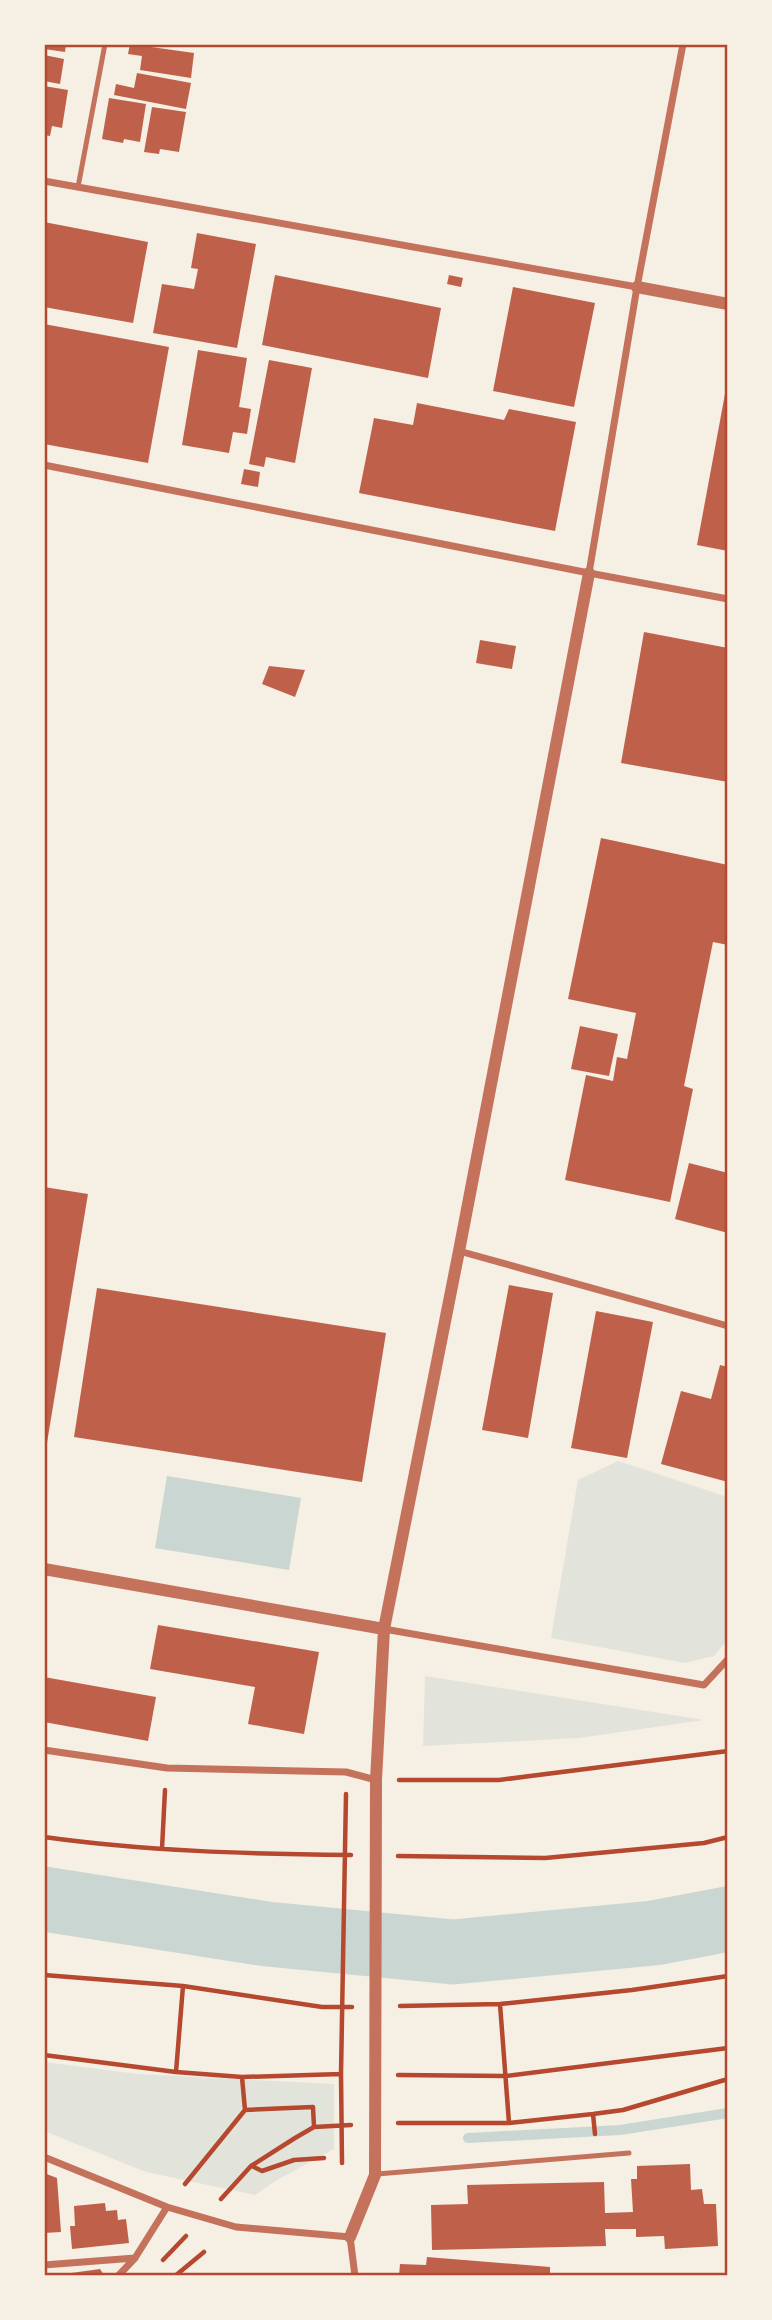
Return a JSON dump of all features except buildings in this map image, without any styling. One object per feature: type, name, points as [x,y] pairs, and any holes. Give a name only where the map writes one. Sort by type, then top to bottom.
[{"type":"street","points":[[355,2276],[350,2237],[375,2175],[376,2156],[376,1780],[384,1629],[589,573],[637,287],[683,44]]},
{"type":"street","points":[[44,181],[728,304]]},
{"type":"street","points":[[44,465],[728,598]]},
{"type":"street","points":[[459,1251],[728,1326]]},
{"type":"street","points":[[44,1569],[705,1685],[728,1659]]},
{"type":"street","points":[[44,1750],[167,1768],[346,1772],[376,1780]]},
{"type":"street","points":[[44,2157],[167,2207],[236,2227],[350,2237]]},
{"type":"street","points":[[118,2276],[135,2258],[167,2207]]},
{"type":"street","points":[[44,2265],[135,2258]]},
{"type":"lane","points":[[78,187],[105,44]]},
{"type":"lane","points":[[375,2175],[629,2153]]},
{"type":"path","points":[[376,1780],[499,1780],[728,1751]]},
{"type":"path","points":[[162,1849],[167,1768]]},
{"type":"path","points":[[342,2163],[346,1772]]},
{"type":"path","points":[[176,2072],[183,1986]]},
{"type":"path","points":[[500,2004],[509,2123]]},
{"type":"path","points":[[376,2075],[506,2076],[728,2048]]},
{"type":"path","points":[[44,2055],[176,2072],[242,2077],[341,2074]]},
{"type":"path","points":[[186,2184],[245,2110],[242,2077]]},
{"type":"path","points":[[397,2123],[509,2123],[624,2110],[728,2079]]},
{"type":"path","points":[[245,2110],[313,2107],[314,2127]]},
{"type":"path","points":[[215,2206],[251,2166],[314,2127],[356,2125]]},
{"type":"path","points":[[251,2166],[262,2171],[294,2160],[324,2158]]},
{"type":"path","points":[[155,2268],[189,2233]]},
{"type":"path","points":[[175,2276],[204,2252]]},
{"type":"shaded area","points":[[618,1461],[728,1497],[728,1639],[714,1656],[685,1663],[551,1638],[578,1480]]},
{"type":"shaded area","points":[[167,1476],[301,1498],[289,1570],[155,1548]]},
{"type":"shaded area","points":[[425,1676],[704,1720],[579,1738],[423,1746]]},
{"type":"shaded area","points":[[44,2062],[138,2074],[334,2084],[334,2149],[255,2195],[146,2172],[44,2131]]},
{"type":"waterway","points":[[44,1899],[267,1934],[453,1952],[654,1933],[728,1919]]},
{"type":"waterway","points":[[468,2138],[620,2130],[728,2113]]}]
